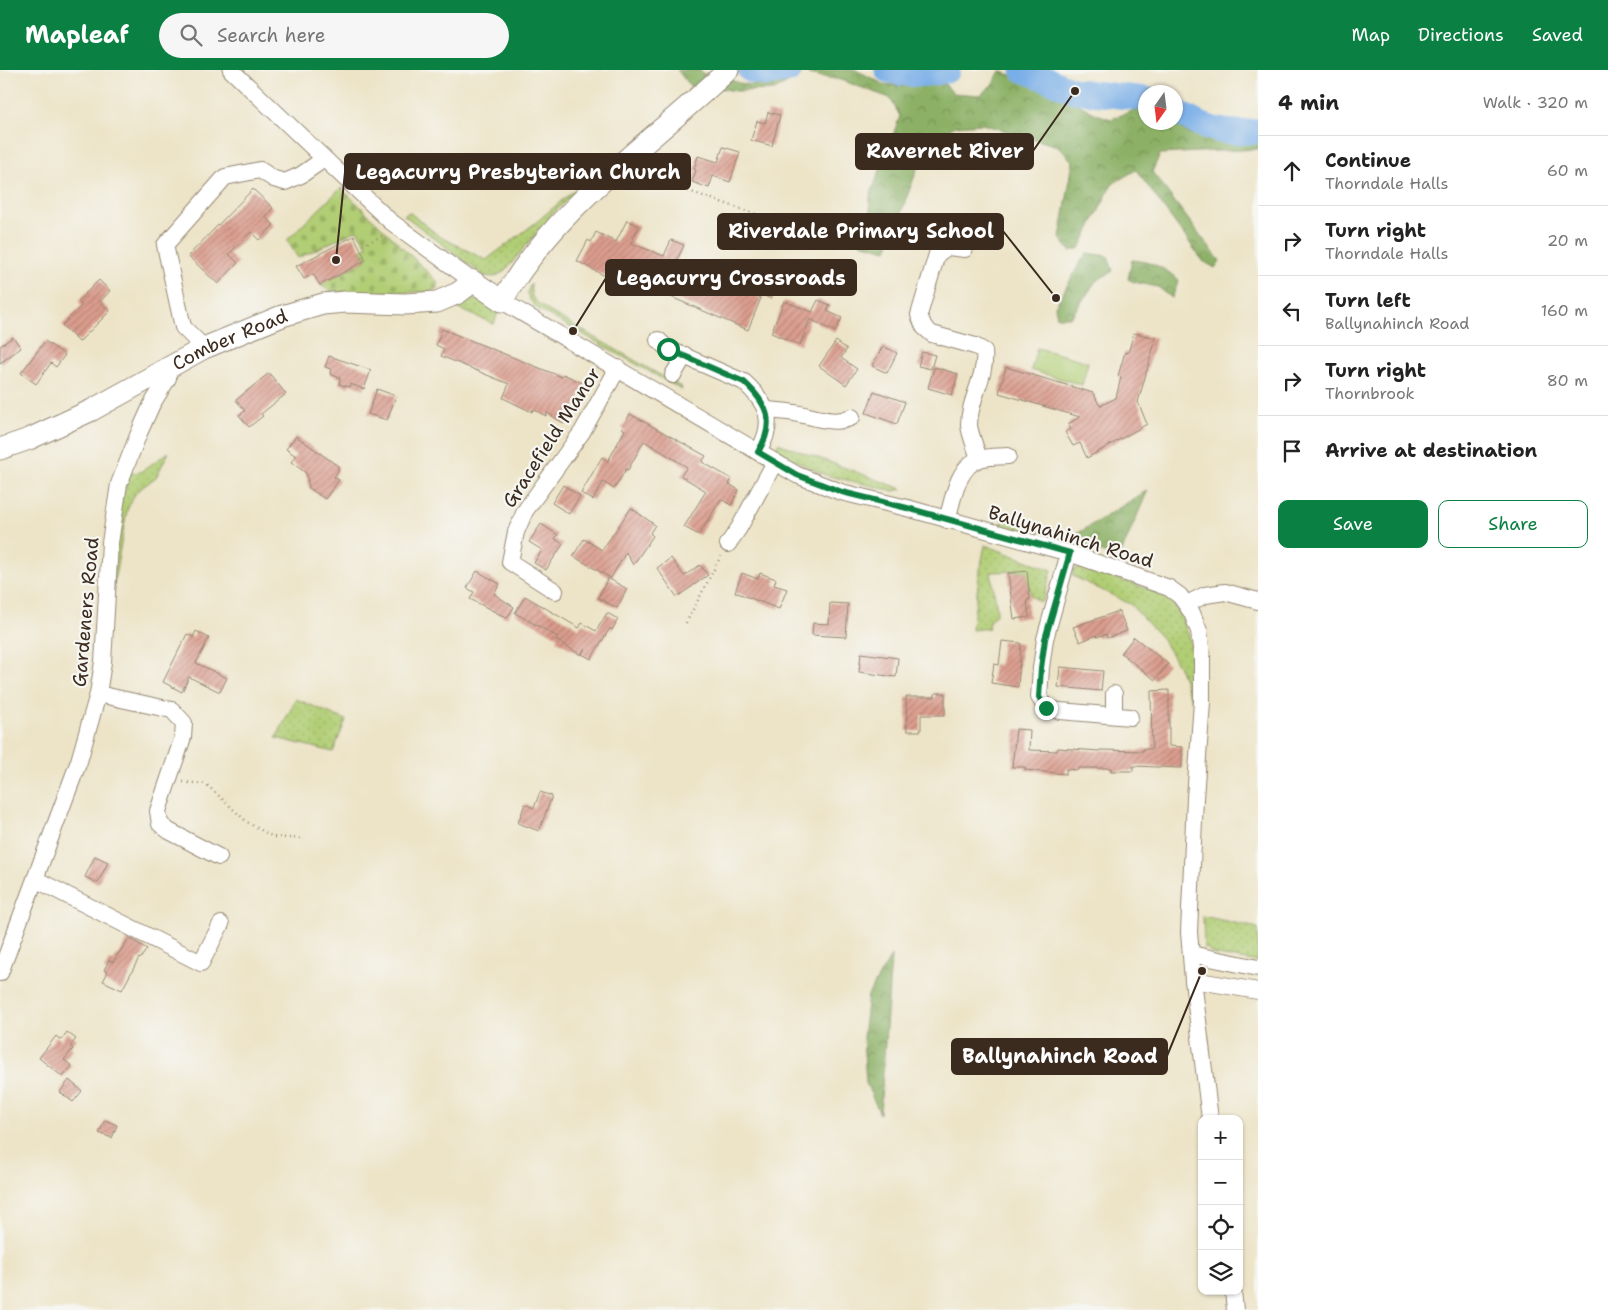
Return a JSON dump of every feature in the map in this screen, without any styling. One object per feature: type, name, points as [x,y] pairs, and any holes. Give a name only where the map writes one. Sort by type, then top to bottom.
[{"type":"main road","points":[[471,280],[502,301],[530,257],[568,214],[618,167],[723,75]]},
{"type":"main road","name":"Comber Road","points":[[0,449],[29,439],[92,410],[204,348],[282,316],[323,304],[345,302],[405,304],[437,302],[458,293],[471,280]]},
{"type":"street","points":[[230,70],[393,223],[471,280]]},
{"type":"street","points":[[204,348],[183,327],[165,246],[225,177],[260,170],[274,179],[285,182],[301,175],[324,159]]},
{"type":"street","points":[[965,249],[948,247],[937,254],[919,315],[924,327],[932,334],[976,346],[984,351],[985,360],[969,425],[979,459]]},
{"type":"street","name":"Ballynahinch Road","points":[[502,301],[797,475],[842,492],[1070,553],[1169,588],[1187,604],[1199,631],[1202,665],[1202,702],[1195,798],[1189,932],[1210,1115]]},
{"type":"street","points":[[658,340],[668,349],[744,382],[763,402],[768,414],[767,430],[764,443],[758,452]]},
{"type":"street","points":[[673,374],[685,355]]},
{"type":"street","name":"Gracefield Manor","points":[[556,591],[510,562],[516,532],[525,511],[582,432],[618,368]]},
{"type":"street","name":"Gardeners Road","points":[[0,973],[80,761],[98,694],[103,662],[110,543],[119,484],[152,404],[168,378],[165,370]]},
{"type":"street","points":[[766,410],[794,413],[827,421],[842,422],[852,417]]},
{"type":"street","points":[[947,520],[958,481],[967,468],[979,459],[1008,456]]},
{"type":"street","points":[[728,544],[739,528],[775,462]]},
{"type":"street","points":[[1070,553],[1045,639],[1039,697],[1046,708],[1060,711],[1122,716],[1114,694]]},
{"type":"street","points":[[1187,604],[1205,595],[1225,592],[1258,601]]},
{"type":"street","points":[[98,694],[172,710],[184,723],[183,737],[158,811],[160,824],[169,831],[218,857]]},
{"type":"street","points":[[35,879],[201,963],[222,924]]},
{"type":"street","points":[[1191,954],[1258,968]]},
{"type":"street","points":[[1193,980],[1258,991]]},
{"type":"street","points":[[1233,1295],[1235,1310]]},
{"type":"path","points":[[618,167],[852,247]]},
{"type":"path","points":[[363,245],[382,237],[393,223]]},
{"type":"path","points":[[686,623],[728,544]]},
{"type":"path","points":[[169,780],[206,784],[247,822],[272,837],[304,839]]},
{"type":"green space","points":[[677,70],[699,70],[708,77],[695,92]]},
{"type":"green space","points":[[820,70],[856,70],[883,84],[904,86],[942,81],[953,93],[980,95],[993,84],[1000,71],[1055,91],[1094,113],[1111,119],[1138,110],[1138,130],[1183,130],[1190,134],[1233,140],[1258,137],[1258,149],[1160,154],[1152,172],[1220,261],[1215,268],[1203,261],[1136,170],[1112,184],[1080,248],[1070,251],[1060,238],[1073,162],[1058,146],[982,124],[956,126],[928,140],[887,250],[860,243],[871,226],[870,197],[900,116],[890,98],[841,80],[808,74]]},
{"type":"green space","points":[[801,76],[774,90],[736,91],[718,88],[728,79],[742,84],[772,86]]},
{"type":"green space","points":[[611,159],[551,215],[505,271],[494,277],[484,276],[404,215],[409,212],[439,236],[486,260],[534,224]]},
{"type":"green space","points":[[341,188],[439,283],[437,288],[430,292],[342,292],[330,291],[320,285],[366,260],[361,250],[367,246],[357,230],[298,258],[287,240]]},
{"type":"green space","points":[[1087,253],[1108,256],[1113,271],[1096,281],[1071,317],[1057,317],[1055,306]]},
{"type":"green space","points":[[1132,260],[1157,266],[1179,280],[1172,298],[1158,287],[1128,279]]},
{"type":"green space","points":[[531,283],[532,296],[547,310],[681,387],[682,390],[538,309],[527,293]]},
{"type":"green space","points":[[475,299],[495,305],[498,312],[494,324],[457,308],[464,301]]},
{"type":"green space","points":[[1037,348],[1088,362],[1082,385],[1031,370]]},
{"type":"green space","points":[[778,443],[902,489],[894,491],[825,475],[782,454],[777,448]]},
{"type":"green space","points":[[169,452],[156,477],[136,492],[127,510],[112,593],[112,541],[127,474],[140,472]]},
{"type":"green space","points":[[1148,490],[1119,558],[1067,540]]},
{"type":"green space","points":[[1004,519],[1064,539],[1057,542],[1001,524]]},
{"type":"green space","points":[[985,545],[1052,570],[1043,600],[1040,602],[1031,596],[1026,571],[991,572],[997,610],[996,615],[990,619],[989,628],[972,630],[980,570]]},
{"type":"green space","points":[[1082,567],[1163,594],[1179,611],[1190,639],[1193,682],[1191,700],[1179,667],[1161,637],[1130,604],[1073,576],[1073,570]]},
{"type":"green space","points":[[296,699],[346,720],[333,752],[276,738]]},
{"type":"green space","points":[[1203,916],[1258,928],[1258,962],[1212,954],[1207,948],[1204,948]]},
{"type":"green space","points":[[891,956],[880,1114],[866,1083],[863,1037],[868,995]]},
{"type":"building","points":[[768,112],[780,115],[772,146],[751,140],[757,121],[765,123]]},
{"type":"building","points":[[723,147],[740,152],[730,182],[713,176],[709,188],[692,182],[698,156],[718,162]]},
{"type":"building","points":[[253,189],[273,208],[265,217],[274,225],[259,240],[251,232],[229,254],[238,263],[218,284],[188,256]]},
{"type":"building","points":[[627,220],[639,226],[631,243],[664,256],[671,240],[684,245],[676,262],[711,277],[719,260],[731,266],[724,282],[761,298],[748,330],[608,270],[605,276],[577,261],[588,240],[591,242],[596,232],[616,242]]},
{"type":"building","points":[[354,236],[366,260],[320,285],[313,274],[304,279],[296,266]]},
{"type":"building","points":[[765,278],[778,284],[771,299],[758,293]]},
{"type":"building","points":[[99,280],[110,291],[100,302],[110,311],[79,342],[62,325],[82,305],[78,301]]},
{"type":"building","points":[[818,300],[830,305],[827,311],[842,318],[835,332],[810,319],[800,345],[771,333],[784,301],[812,312]]},
{"type":"building","points":[[442,329],[562,377],[563,374],[585,384],[565,424],[547,413],[546,416],[533,409],[532,412],[503,398],[509,384],[441,356],[444,349],[436,345]]},
{"type":"building","points":[[1134,333],[1156,338],[1138,402],[1147,424],[1087,458],[1080,443],[1073,446],[1065,432],[1071,429],[1068,424],[1080,417],[999,393],[1006,367],[1093,393],[1100,406],[1116,398],[1121,377],[1118,376],[1125,352],[1128,353]]},
{"type":"building","points":[[13,337],[21,348],[0,363],[0,346]]},
{"type":"building","points":[[45,341],[65,355],[56,367],[51,363],[36,384],[21,373]]},
{"type":"building","points":[[836,341],[847,349],[841,358],[857,369],[846,385],[819,366]]},
{"type":"building","points":[[883,346],[897,353],[887,373],[872,366]]},
{"type":"building","points":[[922,352],[935,355],[931,369],[918,366]]},
{"type":"building","points":[[329,356],[371,370],[364,389],[350,384],[349,387],[339,384],[340,378],[330,374],[331,369],[325,367]]},
{"type":"building","points":[[934,367],[958,374],[952,395],[928,388]]},
{"type":"building","points":[[269,373],[286,394],[261,414],[263,416],[249,427],[239,415],[245,411],[236,400]]},
{"type":"building","points":[[377,389],[396,396],[387,420],[368,414]]},
{"type":"building","points":[[874,391],[905,402],[897,424],[866,413]]},
{"type":"building","points":[[630,414],[706,456],[702,462],[732,479],[729,484],[739,490],[731,505],[721,499],[699,535],[684,527],[706,491],[681,476],[687,467],[644,441],[628,470],[626,469],[614,489],[603,482],[593,500],[581,493],[602,457],[608,461],[625,430],[622,428]]},
{"type":"building","points":[[296,436],[338,466],[338,471],[334,477],[339,480],[325,499],[309,488],[306,473],[291,462],[296,456],[286,449]]},
{"type":"building","points":[[563,485],[580,496],[569,514],[552,503]]},
{"type":"building","points":[[631,508],[655,525],[650,533],[653,536],[633,565],[626,552],[611,578],[573,556],[584,539],[602,550]]},
{"type":"building","points":[[541,524],[558,535],[555,539],[563,544],[546,570],[534,563],[542,550],[529,542]]},
{"type":"building","points":[[671,558],[684,576],[700,565],[708,575],[677,597],[657,568]]},
{"type":"building","points":[[477,571],[500,584],[494,594],[514,607],[507,618],[470,599],[474,592],[467,588]]},
{"type":"building","points":[[1027,571],[1030,599],[1027,600],[1029,617],[1014,619],[1008,573]]},
{"type":"building","points":[[742,573],[758,579],[760,573],[776,579],[774,585],[787,589],[779,609],[735,592]]},
{"type":"building","points":[[608,578],[627,589],[617,608],[598,598]]},
{"type":"building","points":[[525,596],[579,628],[582,623],[596,631],[607,613],[618,619],[612,630],[610,628],[591,659],[582,654],[585,648],[581,655],[556,640],[558,637],[515,613]]},
{"type":"building","points":[[830,603],[848,604],[846,637],[812,635],[813,623],[829,624]]},
{"type":"building","points":[[1119,611],[1127,631],[1107,638],[1106,634],[1097,637],[1096,635],[1080,642],[1073,627]]},
{"type":"building","points":[[196,631],[209,638],[196,663],[227,678],[220,692],[189,677],[182,692],[163,682],[187,634],[193,637]]},
{"type":"building","points":[[1134,637],[1168,664],[1155,680],[1121,653]]},
{"type":"building","points":[[1002,641],[1021,643],[1018,687],[991,683],[994,664],[999,665]]},
{"type":"building","points":[[861,653],[898,658],[896,677],[859,672]]},
{"type":"building","points":[[1060,667],[1103,671],[1101,691],[1058,687]]},
{"type":"building","points":[[1169,690],[1169,746],[1182,747],[1182,768],[1133,766],[1133,771],[1111,771],[1111,768],[1078,768],[1078,770],[1066,769],[1066,774],[1025,770],[1025,767],[1012,767],[1016,729],[1030,730],[1029,750],[1057,751],[1058,748],[1099,751],[1143,751],[1143,749],[1152,749],[1151,691]]},
{"type":"building","points":[[935,693],[945,693],[945,715],[921,715],[921,731],[907,731],[906,697],[935,697]]},
{"type":"building","points":[[540,792],[552,796],[539,831],[518,823],[525,804],[534,808]]},
{"type":"building","points":[[95,856],[108,862],[98,883],[85,877]]},
{"type":"building","points":[[129,938],[147,949],[139,958],[122,990],[103,981],[108,972],[104,970],[109,960],[113,962]]},
{"type":"building","points":[[67,1032],[76,1039],[70,1046],[73,1049],[64,1060],[72,1066],[63,1077],[39,1058],[56,1036],[61,1040]]},
{"type":"building","points":[[69,1080],[82,1091],[73,1102],[60,1092]]},
{"type":"building","points":[[105,1120],[117,1125],[112,1138],[99,1133]]},
{"type":"waterway","points":[[750,70],[767,74],[790,70]]},
{"type":"waterway","points":[[887,70],[917,74],[948,70]]},
{"type":"waterway","points":[[1023,70],[1075,91],[1138,98]]},
{"type":"waterway","points":[[1183,115],[1215,129],[1235,132],[1258,131]]},
{"type":"place","name":"Ravernet River","points":[[1075,91]]},
{"type":"place","name":"Legacurry Presbyterian Church","points":[[336,260]]},
{"type":"place","name":"Riverdale Primary School","points":[[1056,298]]},
{"type":"place","name":"Legacurry Crossroads","points":[[573,331]]},
{"type":"place","name":"Ballynahinch Road","points":[[1202,971]]},
{"type":"route","points":[[668,349],[729,374],[744,382],[754,391],[763,402],[768,414],[764,443],[758,452],[797,475],[842,492],[1070,553],[1045,639],[1039,697],[1046,708]]}]
